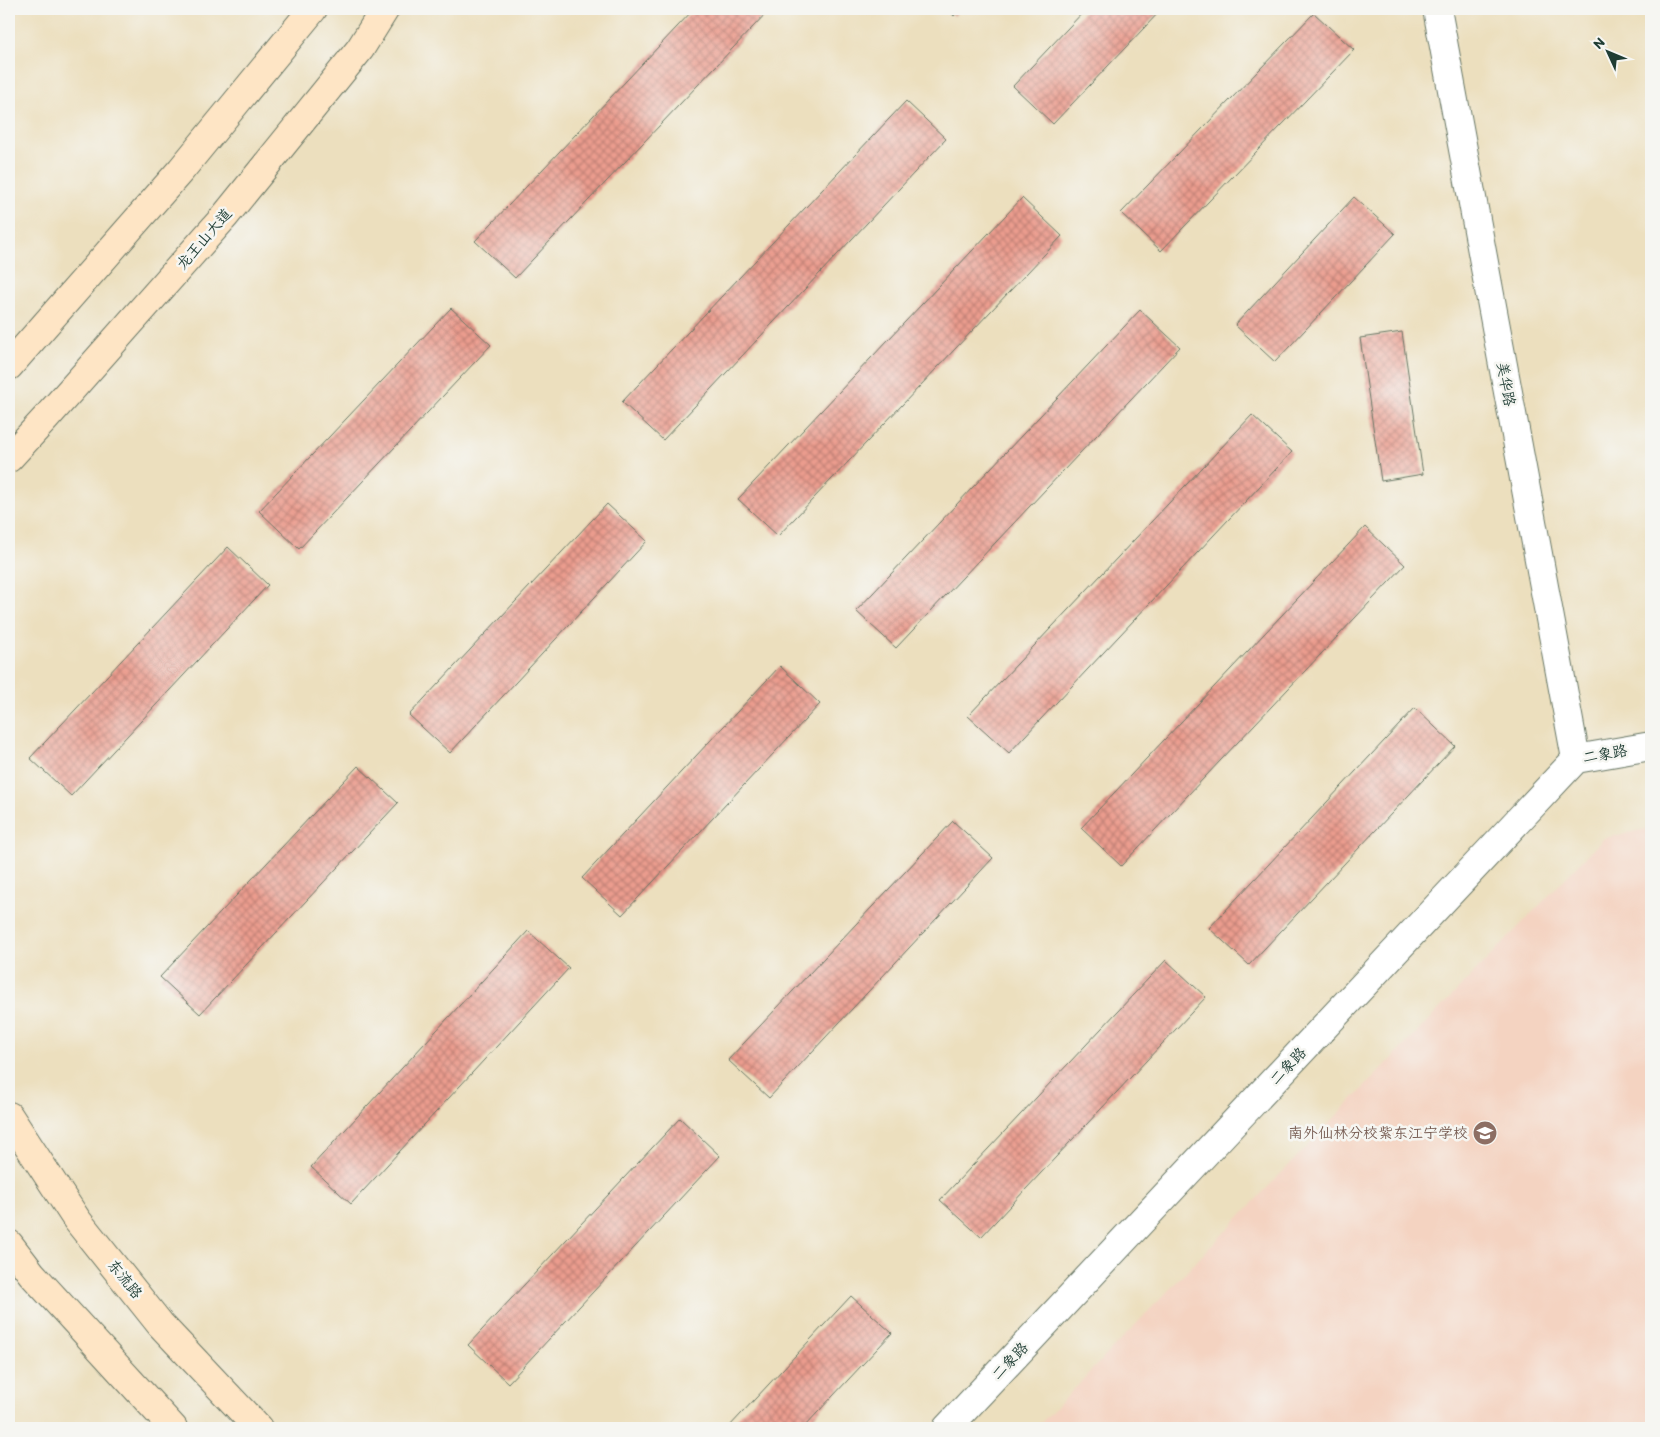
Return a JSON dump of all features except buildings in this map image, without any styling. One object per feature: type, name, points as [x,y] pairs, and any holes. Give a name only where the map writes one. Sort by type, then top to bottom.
[{"type":"main road","points":[[9,366],[182,170],[313,9]]},
{"type":"main road","name":"龙王山大道","points":[[9,458],[225,216],[360,49],[385,9]]},
{"type":"main road","name":"东流路","points":[[9,1116],[77,1220],[160,1324],[258,1428]]},
{"type":"main road","points":[[9,1244],[32,1274],[173,1428]]},
{"type":"street","name":"美华路","points":[[1437,9],[1576,759]]},
{"type":"street","name":"二象路","points":[[947,1428],[1576,759],[1651,746]]},
{"type":"shaded area","name":"南外仙林分校紫东江宁学校","points":[[1651,828],[1651,1428],[1036,1428],[1604,838]]},
{"type":"place","name":"南外仙林分校紫东江宁学校","points":[[1485,1133]]}]
